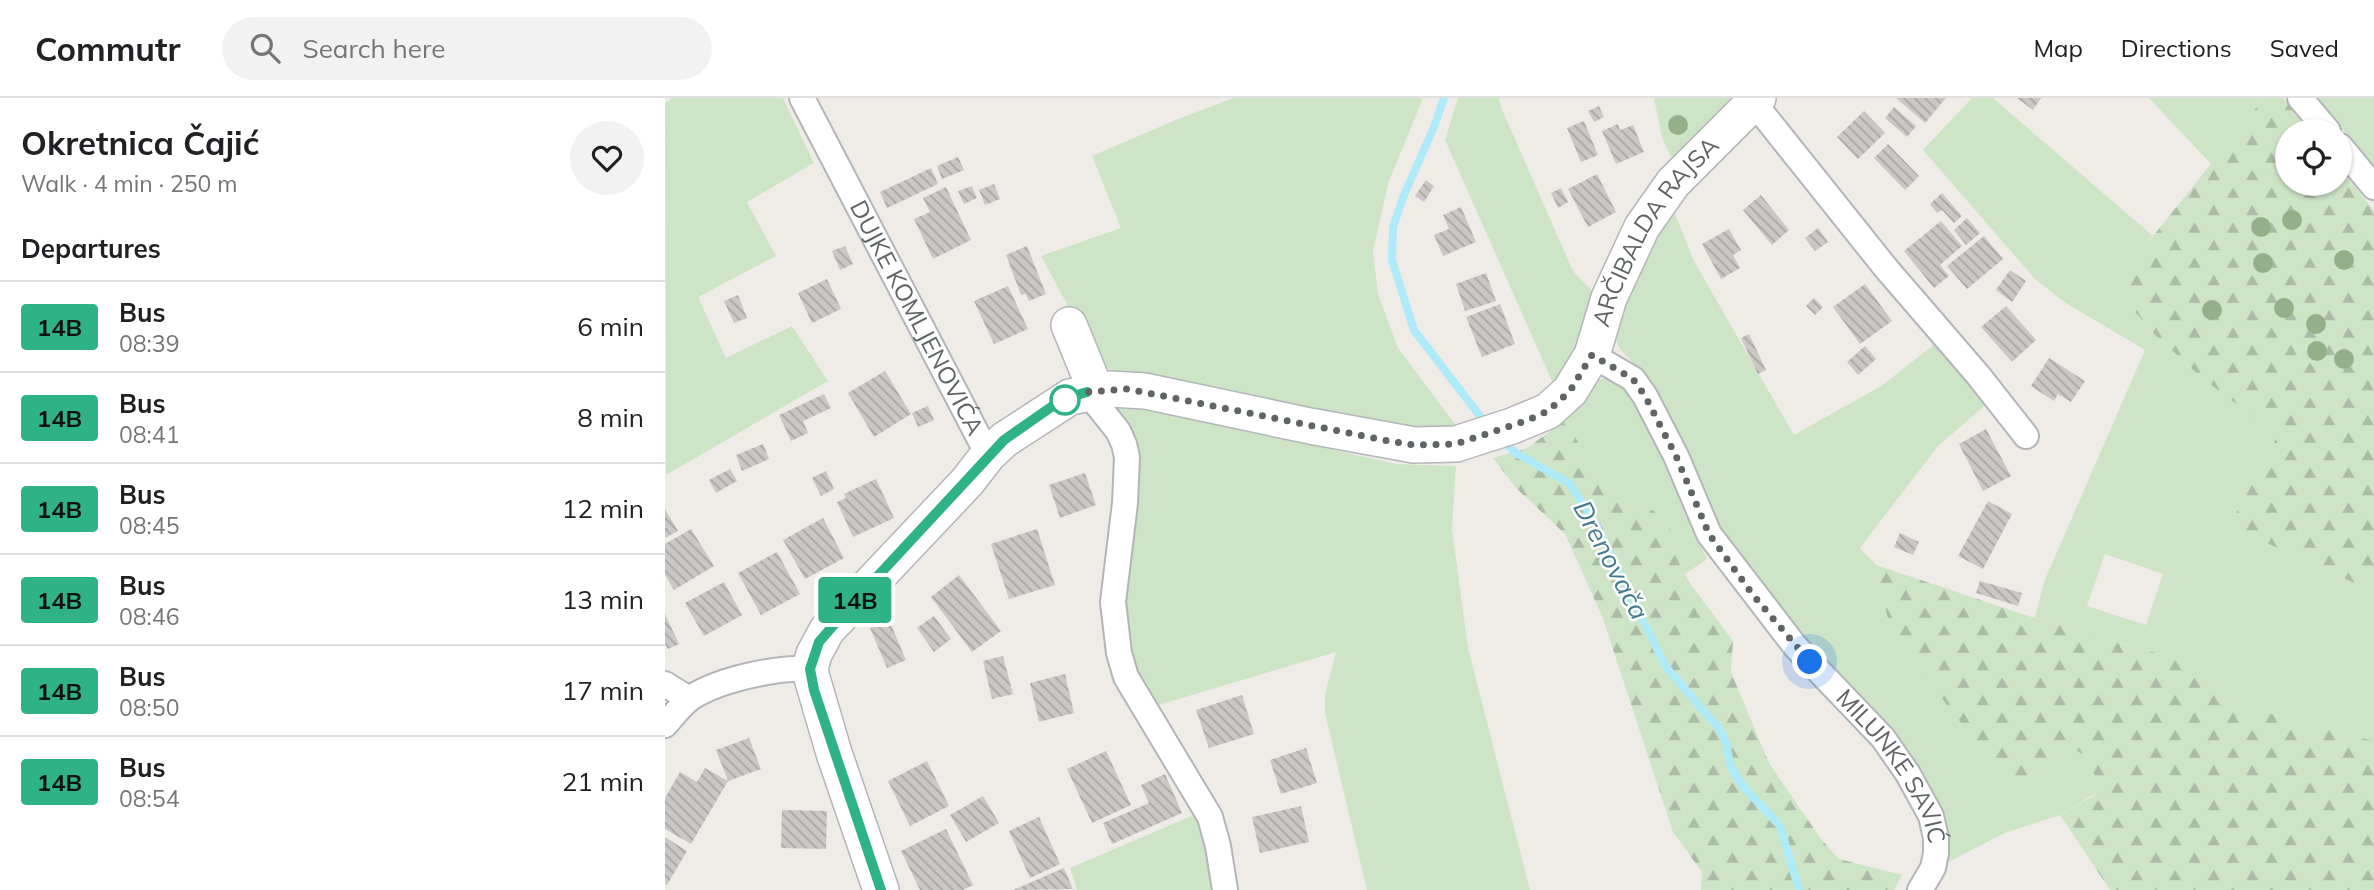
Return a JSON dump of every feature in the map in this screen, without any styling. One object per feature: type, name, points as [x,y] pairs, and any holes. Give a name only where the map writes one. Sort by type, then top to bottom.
[{"type":"street","name":"DUJKE KOMLJENOVIĆA","points":[[802,98],[988,455],[967,482],[827,630],[819,642],[810,669]]},
{"type":"street","points":[[2300,98],[2317,119]]},
{"type":"street","name":"ARČIBALDA RAJSA","points":[[988,455],[1004,440],[1070,397],[1128,389],[1414,445],[1456,444],[1548,411],[1570,391],[1592,355],[1609,298],[1642,227],[1673,183],[1756,101]]},
{"type":"street","points":[[1756,101],[1885,267],[1978,375],[2026,436]]},
{"type":"street","points":[[2352,160],[2374,187]]},
{"type":"street","points":[[1069,325],[1091,392],[1118,431],[1127,457],[1125,503],[1113,602],[1119,653],[1126,677],[1210,817],[1225,890]]},
{"type":"street","name":"MILUNKE SAVIĆ","points":[[1592,355],[1633,379],[1645,396],[1676,456],[1709,534],[1795,646],[1883,738],[1908,774],[1931,816],[1936,838],[1933,867],[1920,890]]},
{"type":"street","points":[[665,725],[689,699],[707,689],[776,671],[810,669],[826,727],[881,890]]},
{"type":"street","points":[[665,684],[689,699]]},
{"type":"green space","points":[[673,98],[783,98],[814,163],[747,202],[776,256],[698,297],[726,358],[792,326],[828,381],[666,475],[665,103]]},
{"type":"green space","points":[[1234,98],[1423,98],[1388,184],[1373,251],[1378,294],[1398,348],[1460,431],[1403,429],[1374,424],[1228,391],[1101,367],[1041,256],[1121,228],[1092,156]]},
{"type":"green space","points":[[1458,98],[1499,98],[1573,271],[1596,295],[1589,330],[1556,390],[1445,140]]},
{"type":"green space","points":[[1654,98],[1736,98],[1675,164],[1662,138]]},
{"type":"green space","points":[[1972,98],[1993,98],[2153,236],[2113,286],[2154,334],[2202,378],[2279,435],[2229,526],[2374,592],[2374,741],[2218,700],[2207,680],[2205,667],[2035,618],[2044,582],[2145,350],[2064,302],[2035,279],[1923,150]],"holes":[[[2105,554],[2163,574],[2146,625],[2087,606]]]},
{"type":"green space","points":[[2149,98],[2264,98],[2211,164]]},
{"type":"green space","points":[[2264,98],[2283,98],[2300,119],[2275,119],[2275,196],[2352,196],[2352,183],[2374,211],[2374,592],[2229,526],[2278,435],[2202,378],[2154,334],[2113,286]]},
{"type":"green space","points":[[2316,98],[2374,98],[2374,165],[2352,140],[2352,119],[2334,119]]},
{"type":"green space","points":[[1673,209],[1694,261],[1794,435],[1881,386],[1940,340],[1988,403],[1938,446],[1860,548],[1876,565],[1891,633],[2023,778],[2077,751],[2088,757],[2098,785],[2093,795],[2060,815],[2005,833],[1948,862],[1945,830],[1936,801],[1897,733],[1806,643],[1724,536],[1654,385],[1619,348],[1615,337],[1615,323],[1645,249]]},
{"type":"green space","points":[[1612,378],[1627,386],[1640,403],[1707,559],[1685,574],[1628,498],[1607,486],[1591,470],[1567,419],[1600,379]]},
{"type":"green space","points":[[1124,404],[1397,464],[1456,466],[1452,529],[1468,648],[1530,890],[1367,890],[1325,713],[1325,695],[1336,652],[1155,706],[1137,675],[1124,613],[1139,462],[1134,436],[1116,408]]},
{"type":"green space","points":[[1567,419],[1591,470],[1607,486],[1654,511],[1669,526],[1679,563],[1689,582],[1733,641],[1731,672],[1769,763],[1821,839],[1839,859],[1902,875],[1894,890],[1701,890],[1702,872],[1673,832],[1602,616],[1565,534],[1516,488],[1493,458],[1527,448]]},
{"type":"green space","points":[[1876,565],[2035,618],[2205,667],[2207,680],[2218,700],[2374,741],[2374,890],[2110,890],[2060,815],[2093,796],[2098,785],[2088,757],[2077,751],[2023,778],[2005,779],[1891,633]]},
{"type":"green space","points":[[1196,814],[1207,838],[1214,890],[1077,890],[1070,868]]},
{"type":"building","points":[[1896,98],[1946,98],[1925,123]]},
{"type":"building","points":[[2017,98],[2041,98],[2033,110]]},
{"type":"building","points":[[1599,106],[1604,117],[1594,122],[1588,111]]},
{"type":"building","points":[[1894,107],[1916,126],[1907,137],[1885,118]]},
{"type":"building","points":[[1864,111],[1885,133],[1858,159],[1837,137]]},
{"type":"building","points":[[1584,121],[1598,155],[1581,162],[1567,128]]},
{"type":"building","points":[[1618,124],[1620,130],[1633,125],[1644,152],[1616,164],[1602,131]]},
{"type":"building","points":[[1888,144],[1919,176],[1905,190],[1874,158]]},
{"type":"building","points":[[958,157],[964,170],[942,179],[937,166]]},
{"type":"building","points":[[931,168],[938,184],[887,208],[880,192]]},
{"type":"building","points":[[1597,174],[1616,212],[1588,227],[1568,189]]},
{"type":"building","points":[[1426,180],[1434,186],[1424,202],[1415,196]]},
{"type":"building","points":[[994,184],[1000,199],[985,205],[979,190]]},
{"type":"building","points":[[972,186],[977,198],[964,204],[958,191]]},
{"type":"building","points":[[946,187],[971,240],[933,259],[914,219],[930,212],[923,198]]},
{"type":"building","points":[[1561,188],[1568,202],[1558,208],[1551,193]]},
{"type":"building","points":[[1942,193],[1962,216],[1954,223],[1942,210],[1937,213],[1930,204]]},
{"type":"building","points":[[1761,195],[1789,230],[1772,245],[1743,210]]},
{"type":"building","points":[[1461,207],[1476,242],[1443,256],[1434,235],[1449,229],[1443,215]]},
{"type":"building","points":[[1967,218],[1980,233],[1966,245],[1954,230]]},
{"type":"building","points":[[1941,221],[1962,246],[1940,265],[1949,276],[1934,288],[1904,251]]},
{"type":"building","points":[[1818,228],[1828,242],[1815,251],[1805,238]]},
{"type":"building","points":[[1729,229],[1741,250],[1733,255],[1740,268],[1721,279],[1702,244]]},
{"type":"building","points":[[1984,236],[2003,259],[1967,289],[1947,266]]},
{"type":"building","points":[[845,246],[853,264],[840,270],[832,251]]},
{"type":"building","points":[[1027,246],[1046,294],[1029,301],[1026,294],[1021,295],[1006,255]]},
{"type":"building","points":[[2010,270],[2026,281],[2012,302],[1996,290]]},
{"type":"building","points":[[1486,273],[1496,301],[1465,311],[1456,284]]},
{"type":"building","points":[[827,279],[841,309],[812,323],[798,293]]},
{"type":"building","points":[[1865,284],[1892,321],[1860,344],[1833,307]]},
{"type":"building","points":[[1008,286],[1028,329],[994,344],[974,301]]},
{"type":"building","points":[[738,295],[747,318],[734,323],[724,301]]},
{"type":"building","points":[[1814,298],[1823,307],[1815,315],[1806,306]]},
{"type":"building","points":[[1500,304],[1515,344],[1482,357],[1466,317]]},
{"type":"building","points":[[2006,306],[2036,340],[2012,362],[1981,327]]},
{"type":"building","points":[[1749,334],[1766,370],[1758,374],[1741,338]]},
{"type":"building","points":[[1865,346],[1876,359],[1858,375],[1847,362]]},
{"type":"building","points":[[2049,358],[2085,381],[2071,402],[2058,394],[2054,401],[2031,386]]},
{"type":"building","points":[[885,371],[911,414],[874,437],[848,393]]},
{"type":"building","points":[[824,394],[831,408],[803,421],[808,433],[791,441],[779,415]]},
{"type":"building","points":[[928,406],[934,420],[918,427],[912,413]]},
{"type":"building","points":[[1986,429],[2011,476],[1983,491],[1959,444]]},
{"type":"building","points":[[763,444],[769,459],[742,471],[736,455]]},
{"type":"building","points":[[730,469],[737,481],[716,493],[709,480]]},
{"type":"building","points":[[826,471],[834,489],[821,496],[812,478]]},
{"type":"building","points":[[1085,473],[1096,505],[1060,518],[1049,485]]},
{"type":"building","points":[[876,479],[894,518],[853,537],[837,502],[846,498],[844,494]]},
{"type":"building","points":[[1988,501],[2012,514],[1983,569],[1958,556]]},
{"type":"building","points":[[665,509],[678,531],[665,538]]},
{"type":"building","points":[[823,518],[844,558],[805,579],[783,540]]},
{"type":"building","points":[[691,529],[714,566],[674,590],[665,575],[665,544]]},
{"type":"building","points":[[1037,529],[1055,585],[1009,599],[991,544]]},
{"type":"building","points":[[1900,533],[1919,542],[1913,555],[1894,547]]},
{"type":"building","points":[[777,552],[800,594],[761,615],[738,573]]},
{"type":"building","points":[[959,575],[1001,631],[972,652],[931,597]]},
{"type":"building","points":[[1980,581],[2022,593],[2018,606],[1976,593]]},
{"type":"building","points":[[724,582],[742,615],[704,636],[685,603]]},
{"type":"building","points":[[665,614],[679,644],[668,649],[665,644]]},
{"type":"building","points":[[934,616],[951,639],[934,652],[917,628]]},
{"type":"building","points":[[889,620],[906,660],[887,668],[870,628]]},
{"type":"building","points":[[1003,656],[1013,694],[992,699],[983,661]]},
{"type":"building","points":[[1065,674],[1074,713],[1039,722],[1030,683]]},
{"type":"building","points":[[1242,695],[1254,734],[1209,748],[1196,710]]},
{"type":"building","points":[[749,738],[761,769],[728,781],[716,750]]},
{"type":"building","points":[[1306,748],[1317,783],[1281,794],[1270,760]]},
{"type":"building","points":[[1106,751],[1131,805],[1092,823],[1067,769]]},
{"type":"building","points":[[927,761],[949,806],[910,826],[888,781]]},
{"type":"building","points":[[705,768],[728,781],[691,844],[665,829],[665,798],[680,772],[697,782]]},
{"type":"building","points":[[1165,774],[1182,813],[1112,844],[1103,823],[1149,803],[1141,785]]},
{"type":"building","points":[[983,796],[999,823],[966,842],[950,815]]},
{"type":"building","points":[[1301,806],[1309,842],[1260,853],[1252,817]]},
{"type":"building","points":[[782,810],[827,811],[826,849],[781,848]]},
{"type":"building","points":[[1039,817],[1060,864],[1030,878],[1009,831]]},
{"type":"building","points":[[946,829],[973,885],[963,890],[920,890],[901,851]]},
{"type":"building","points":[[665,837],[687,851],[667,885],[665,884]]},
{"type":"building","points":[[1064,868],[1073,889],[1013,890]]},
{"type":"waterway","name":"Drenovača","points":[[1444,98],[1393,227],[1392,260],[1414,330],[1486,424]]},
{"type":"waterway","name":"Drenovača","points":[[1500,439],[1516,453],[1569,483],[1594,521],[1666,667],[1721,731],[1731,768],[1742,785],[1780,826],[1799,890]]},
{"type":"bus line","name":"14B","points":[[881,890],[814,690],[810,669],[814,654],[827,630],[967,482],[988,455],[1004,440],[1054,405],[1087,392]]},
{"type":"route","points":[[1065,400],[1087,392],[1128,389],[1389,441],[1414,445],[1456,444],[1548,411],[1570,391],[1592,355],[1633,379],[1645,396],[1676,456],[1709,534],[1753,595],[1810,662]]}]
